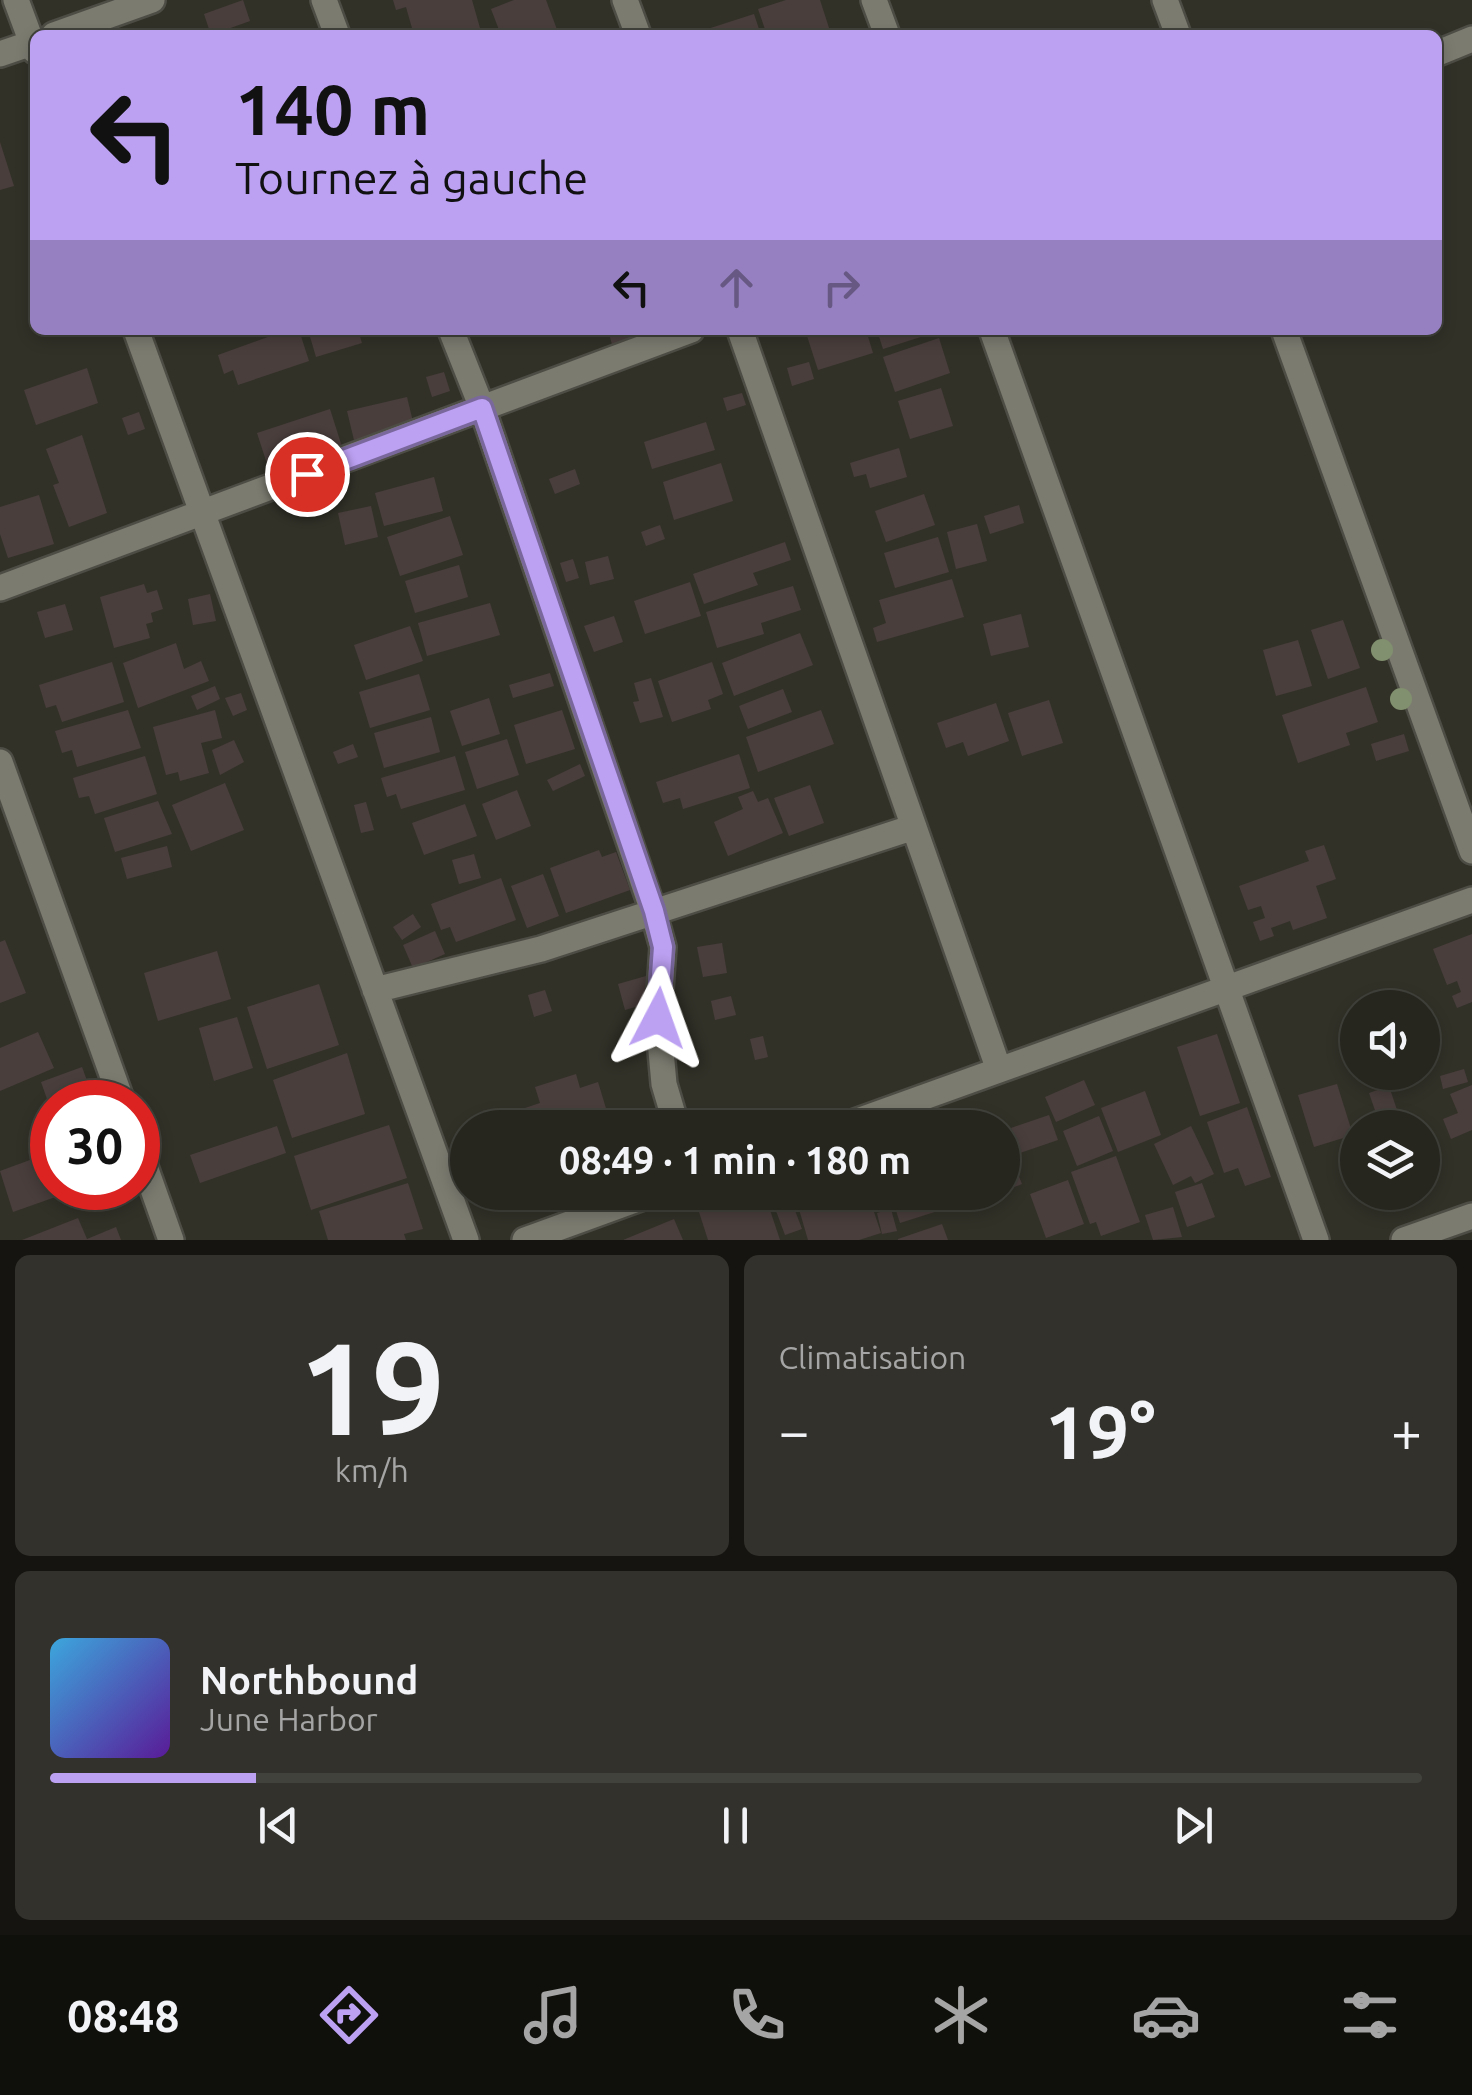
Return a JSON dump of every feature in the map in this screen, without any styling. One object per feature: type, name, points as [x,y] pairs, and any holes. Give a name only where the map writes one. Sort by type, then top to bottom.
[{"type":"street","points":[[16,0],[32,30]]},
{"type":"street","points":[[73,30],[152,0]]},
{"type":"street","points":[[324,0],[335,30]]},
{"type":"street","points":[[626,0],[636,30]]},
{"type":"street","points":[[874,0],[884,30]]},
{"type":"street","points":[[1165,0],[1176,30]]},
{"type":"street","points":[[1442,51],[1472,40]]},
{"type":"street","points":[[0,54],[30,46]]},
{"type":"street","points":[[138,335],[466,1240]]},
{"type":"street","points":[[453,335],[482,408],[654,911],[663,947],[658,1018],[664,1084],[672,1110]]},
{"type":"street","points":[[0,588],[678,335]]},
{"type":"street","points":[[742,335],[999,1070]]},
{"type":"street","points":[[994,335],[1316,1240]]},
{"type":"street","points":[[1286,335],[1472,851]]},
{"type":"street","points":[[0,762],[114,1080]]},
{"type":"street","points":[[376,990],[541,949],[914,827]]},
{"type":"street","points":[[888,1110],[1472,900]]},
{"type":"street","points":[[160,1209],[171,1240]]},
{"type":"street","points":[[524,1240],[607,1210]]},
{"type":"street","points":[[1404,1240],[1472,1216]]},
{"type":"building","points":[[243,0],[250,21],[225,30],[209,30],[204,14]]},
{"type":"building","points":[[393,0],[472,0],[481,30],[413,30],[406,7],[396,10]]},
{"type":"building","points":[[514,0],[546,0],[557,30],[499,30],[491,9]]},
{"type":"building","points":[[786,0],[820,0],[830,30],[765,30],[758,9]]},
{"type":"building","points":[[754,14],[759,30],[704,30]]},
{"type":"building","points":[[0,142],[14,186],[0,190]]},
{"type":"building","points":[[273,335],[301,335],[309,361],[238,385],[233,370],[224,374],[218,355]]},
{"type":"building","points":[[309,335],[360,335],[362,343],[316,357]]},
{"type":"building","points":[[609,335],[657,335],[613,348]]},
{"type":"building","points":[[868,335],[873,353],[818,370],[807,336]]},
{"type":"building","points":[[879,335],[927,335],[883,349]]},
{"type":"building","points":[[939,338],[950,373],[895,392],[883,357]]},
{"type":"building","points":[[809,362],[814,379],[792,386],[787,368]]},
{"type":"building","points":[[87,368],[98,403],[36,425],[24,390]]},
{"type":"building","points":[[444,372],[450,391],[432,397],[426,377]]},
{"type":"building","points":[[941,388],[953,426],[910,439],[898,401]]},
{"type":"building","points":[[742,393],[746,405],[727,411],[723,398]]},
{"type":"building","points":[[407,397],[414,426],[354,440],[347,411]]},
{"type":"building","points":[[330,409],[343,450],[270,473],[257,433]]},
{"type":"building","points":[[139,412],[145,429],[128,435],[122,418]]},
{"type":"building","points":[[706,422],[715,450],[652,469],[644,442]]},
{"type":"building","points":[[82,435],[107,513],[69,527],[53,485],[59,483],[46,449]]},
{"type":"building","points":[[899,448],[907,477],[870,488],[866,474],[854,477],[850,463]]},
{"type":"building","points":[[721,463],[733,501],[674,520],[663,482]]},
{"type":"building","points":[[575,469],[580,484],[555,494],[549,479]]},
{"type":"building","points":[[434,477],[443,511],[384,526],[375,493]]},
{"type":"building","points":[[924,494],[935,525],[886,542],[875,511]]},
{"type":"building","points":[[39,495],[54,544],[8,558],[0,534],[0,507]]},
{"type":"building","points":[[1019,505],[1024,523],[990,534],[984,516]]},
{"type":"building","points":[[371,506],[378,537],[345,545],[338,513]]},
{"type":"building","points":[[450,516],[463,555],[400,576],[387,537]]},
{"type":"building","points":[[977,524],[987,561],[956,569],[947,532]]},
{"type":"building","points":[[660,525],[665,539],[646,546],[641,532]]},
{"type":"building","points":[[938,537],[949,572],[895,588],[884,553]]},
{"type":"building","points":[[785,542],[791,560],[753,573],[758,585],[704,604],[693,574]]},
{"type":"building","points":[[608,556],[614,579],[590,585],[585,562]]},
{"type":"building","points":[[573,559],[579,578],[566,582],[560,563]]},
{"type":"building","points":[[459,565],[468,597],[415,613],[405,581]]},
{"type":"building","points":[[952,579],[964,617],[877,642],[873,628],[886,623],[879,600]]},
{"type":"building","points":[[690,582],[701,616],[645,634],[634,601]]},
{"type":"building","points":[[144,584],[147,593],[157,590],[163,609],[151,613],[153,622],[146,624],[150,638],[114,648],[100,597]]},
{"type":"building","points":[[793,586],[801,610],[761,623],[764,634],[717,648],[706,612]]},
{"type":"building","points":[[210,594],[216,621],[193,625],[188,599]]},
{"type":"building","points":[[490,603],[500,635],[427,656],[418,623]]},
{"type":"building","points":[[65,604],[73,630],[45,638],[37,612]]},
{"type":"building","points":[[1021,614],[1029,647],[991,656],[983,624]]},
{"type":"building","points":[[614,616],[623,642],[594,652],[584,626]]},
{"type":"building","points":[[1343,620],[1360,668],[1328,679],[1311,630]]},
{"type":"building","points":[[410,626],[423,661],[366,680],[354,645]]},
{"type":"building","points":[[800,633],[813,665],[734,696],[722,663]]},
{"type":"building","points":[[1298,640],[1312,686],[1276,696],[1263,650]]},
{"type":"building","points":[[176,643],[184,669],[201,661],[209,681],[138,708],[123,663]]},
{"type":"building","points":[[112,662],[124,702],[62,722],[56,705],[46,708],[39,685]]},
{"type":"building","points":[[712,662],[723,694],[708,700],[711,709],[672,722],[658,681]]},
{"type":"building","points":[[550,673],[554,686],[513,698],[509,685]]},
{"type":"building","points":[[419,674],[430,710],[370,728],[359,692]]},
{"type":"building","points":[[651,678],[663,717],[640,723],[633,702],[639,701],[634,683]]},
{"type":"building","points":[[215,686],[220,699],[197,710],[191,696]]},
{"type":"building","points":[[1366,687],[1378,722],[1346,733],[1350,745],[1298,763],[1282,715]]},
{"type":"building","points":[[783,689],[792,712],[748,729],[739,706]]},
{"type":"building","points":[[241,693],[247,710],[233,716],[225,698]]},
{"type":"building","points":[[489,698],[500,734],[462,746],[450,711]]},
{"type":"building","points":[[1049,700],[1063,743],[1022,756],[1008,713]]},
{"type":"building","points":[[996,703],[1009,741],[968,756],[963,742],[946,748],[937,723]]},
{"type":"building","points":[[128,710],[141,748],[77,767],[72,750],[62,753],[55,731]]},
{"type":"building","points":[[215,710],[222,738],[201,743],[209,773],[180,781],[178,772],[166,775],[153,727]]},
{"type":"building","points":[[562,710],[575,749],[526,764],[514,725]]},
{"type":"building","points":[[821,710],[834,744],[758,772],[746,737]]},
{"type":"building","points":[[431,717],[440,752],[384,768],[374,733]]},
{"type":"building","points":[[1404,734],[1409,751],[1376,761],[1371,744]]},
{"type":"building","points":[[507,739],[519,775],[477,789],[465,752]]},
{"type":"building","points":[[234,740],[244,762],[220,775],[212,750]]},
{"type":"building","points":[[353,744],[358,757],[338,764],[333,752]]},
{"type":"building","points":[[739,754],[750,788],[683,809],[680,798],[663,803],[656,782]]},
{"type":"building","points":[[145,756],[157,794],[95,814],[89,796],[79,798],[73,778]]},
{"type":"building","points":[[455,756],[465,790],[401,809],[396,794],[387,797],[381,778]]},
{"type":"building","points":[[580,764],[585,776],[553,791],[547,780]]},
{"type":"building","points":[[225,783],[244,830],[191,851],[172,805]]},
{"type":"building","points":[[810,785],[824,823],[789,836],[774,798]]},
{"type":"building","points":[[517,790],[531,826],[496,840],[482,804]]},
{"type":"building","points":[[753,791],[758,802],[768,798],[783,833],[728,856],[714,822],[743,809],[738,797]]},
{"type":"building","points":[[158,801],[172,834],[115,852],[104,818]]},
{"type":"building","points":[[366,802],[374,830],[361,833],[354,805]]},
{"type":"building","points":[[465,804],[477,836],[424,855],[412,823]]},
{"type":"building","points":[[1324,845],[1336,879],[1316,886],[1327,918],[1293,930],[1290,921],[1271,928],[1274,936],[1260,941],[1253,922],[1265,918],[1261,906],[1248,910],[1239,886],[1309,861],[1305,851]]},
{"type":"building","points":[[167,846],[172,867],[127,879],[121,858]]},
{"type":"building","points":[[599,850],[602,857],[616,852],[630,890],[566,913],[550,868]]},
{"type":"building","points":[[474,854],[481,878],[459,884],[452,860]]},
{"type":"building","points":[[543,874],[559,916],[527,928],[511,886]]},
{"type":"building","points":[[501,878],[516,920],[456,942],[450,927],[441,930],[431,904]]},
{"type":"building","points":[[413,914],[421,927],[402,940],[393,927]]},
{"type":"building","points":[[435,931],[445,954],[413,968],[403,945]]},
{"type":"building","points":[[1472,934],[1472,1002],[1457,1008],[1452,996],[1461,992],[1457,981],[1447,985],[1433,949]]},
{"type":"building","points":[[5,940],[26,993],[0,1003],[0,942]]},
{"type":"building","points":[[722,943],[727,973],[703,977],[697,947]]},
{"type":"building","points":[[217,951],[231,999],[158,1021],[144,973]]},
{"type":"building","points":[[646,976],[653,1002],[625,1010],[618,984]]},
{"type":"building","points":[[319,984],[339,1045],[267,1069],[247,1007]]},
{"type":"building","points":[[545,990],[552,1011],[534,1017],[528,995]]},
{"type":"building","points":[[731,996],[736,1015],[715,1020],[711,1001]]},
{"type":"building","points":[[237,1017],[253,1068],[214,1081],[199,1028]]},
{"type":"building","points":[[38,1032],[54,1068],[0,1091],[0,1048]]},
{"type":"building","points":[[1217,1034],[1240,1103],[1200,1116],[1177,1047]]},
{"type":"building","points":[[763,1036],[768,1057],[755,1060],[750,1039]]},
{"type":"building","points":[[347,1053],[365,1114],[292,1138],[273,1080]]},
{"type":"building","points":[[82,1067],[87,1080],[46,1080]]},
{"type":"building","points":[[1464,1069],[1468,1082],[1443,1089],[1440,1076]]},
{"type":"building","points":[[576,1074],[580,1088],[598,1082],[607,1110],[519,1110],[540,1103],[535,1087]]},
{"type":"building","points":[[1084,1080],[1095,1105],[1056,1122],[1045,1097]]},
{"type":"building","points":[[1337,1084],[1345,1110],[1340,1110],[1340,1139],[1314,1147],[1298,1095]]},
{"type":"building","points":[[1472,1085],[1472,1130],[1451,1139],[1443,1119],[1458,1113],[1450,1094]]},
{"type":"building","points":[[1390,1090],[1397,1110],[1375,1110],[1369,1093]]},
{"type":"building","points":[[1145,1091],[1161,1135],[1118,1152],[1101,1108]]},
{"type":"building","points":[[1247,1107],[1271,1177],[1245,1186],[1238,1168],[1224,1173],[1207,1122]]},
{"type":"building","points":[[1049,1115],[1058,1140],[1020,1153],[1020,1125]]},
{"type":"building","points":[[1099,1116],[1113,1151],[1077,1166],[1063,1131]]},
{"type":"building","points":[[389,1125],[407,1178],[311,1210],[294,1156]]},
{"type":"building","points":[[277,1126],[286,1153],[200,1183],[190,1155]]},
{"type":"building","points":[[1191,1126],[1214,1174],[1195,1183],[1191,1176],[1173,1185],[1154,1144]]},
{"type":"building","points":[[1116,1156],[1140,1222],[1101,1236],[1096,1222],[1090,1224],[1071,1172]]},
{"type":"building","points":[[30,1160],[30,1206],[13,1212],[0,1171]]},
{"type":"building","points":[[1068,1180],[1084,1224],[1046,1238],[1030,1194]]},
{"type":"building","points":[[408,1183],[423,1229],[404,1234],[406,1240],[328,1240],[319,1211]]},
{"type":"building","points":[[1202,1183],[1215,1217],[1187,1227],[1175,1192]]},
{"type":"building","points":[[1173,1207],[1182,1237],[1153,1240],[1145,1215]]},
{"type":"building","points":[[770,1210],[780,1240],[708,1240],[699,1212]]},
{"type":"building","points":[[776,1210],[795,1210],[802,1229],[785,1235]]},
{"type":"building","points":[[799,1210],[881,1210],[874,1212],[881,1233],[859,1240],[808,1240]]},
{"type":"building","points":[[891,1210],[897,1231],[882,1234],[877,1213]]},
{"type":"building","points":[[896,1210],[941,1210],[900,1223]]},
{"type":"building","points":[[78,1218],[87,1239],[116,1227],[121,1240],[22,1240]]},
{"type":"building","points":[[674,1219],[683,1240],[623,1240]]},
{"type":"building","points":[[942,1224],[948,1240],[898,1240],[898,1239]]},
{"type":"route","points":[[307,474],[482,408],[654,911],[663,947],[658,1018]]}]
